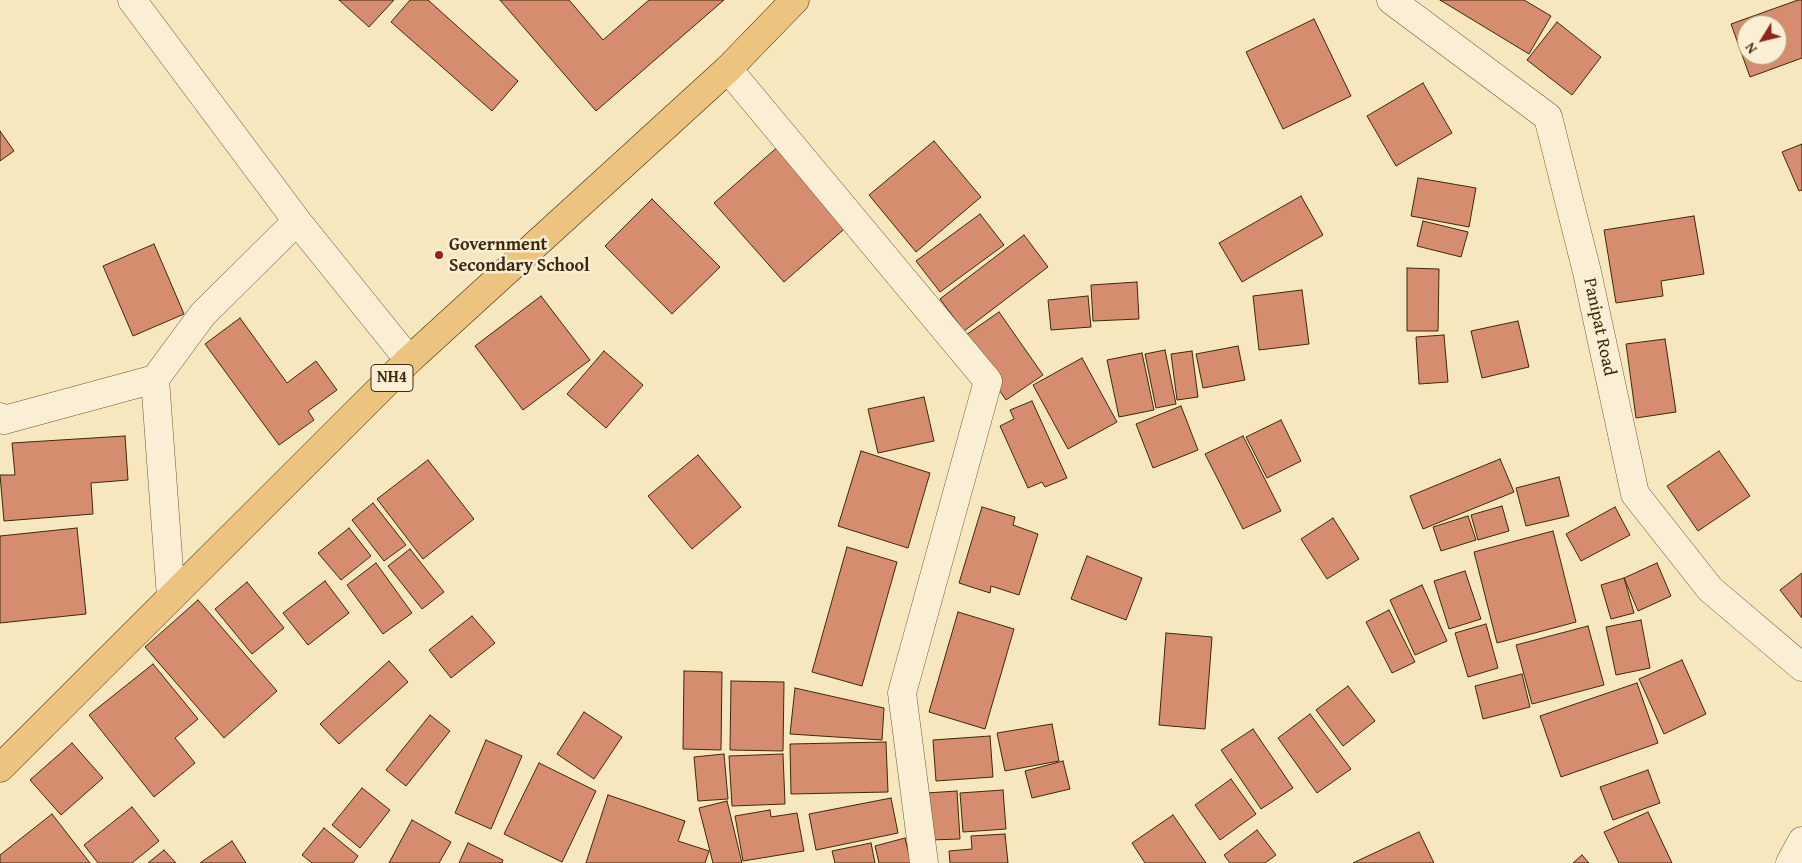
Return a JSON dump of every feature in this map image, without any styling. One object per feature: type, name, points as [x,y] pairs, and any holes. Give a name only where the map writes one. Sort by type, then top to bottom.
[{"type":"highway","name":"NH4","points":[[0,768],[409,360],[728,68],[795,0]]},
{"type":"street","points":[[132,0],[297,221],[409,360]]},
{"type":"street","name":"Panipat Road","points":[[1391,0],[1548,117],[1587,272],[1635,494],[1710,589],[1802,667]]},
{"type":"street","points":[[728,68],[988,381],[902,693],[924,863]]},
{"type":"street","points":[[0,418],[4,420],[155,379],[202,314],[297,221]]},
{"type":"street","points":[[155,379],[171,597]]},
{"type":"street","points":[[1790,863],[1802,841]]},
{"type":"building","points":[[339,0],[394,0],[369,27]]},
{"type":"building","points":[[410,0],[428,0],[518,81],[492,111],[391,22]]},
{"type":"building","points":[[500,0],[569,0],[603,40],[649,0],[724,0],[596,111]]},
{"type":"building","points":[[1440,0],[1524,0],[1551,16],[1529,54]]},
{"type":"building","points":[[1802,0],[1802,58],[1787,63],[1787,15],[1756,15]]},
{"type":"building","points":[[1314,19],[1351,96],[1283,129],[1246,52]]},
{"type":"building","points":[[1557,22],[1601,57],[1572,95],[1527,60]]},
{"type":"building","points":[[1737,22],[1737,41],[1731,24]]},
{"type":"building","points":[[1746,65],[1783,65],[1750,77]]},
{"type":"building","points":[[1423,83],[1452,133],[1396,166],[1367,116]]},
{"type":"building","points":[[0,131],[14,151],[0,161]]},
{"type":"building","points":[[934,141],[981,197],[916,252],[869,195]]},
{"type":"building","points":[[781,144],[851,223],[784,282],[714,203]]},
{"type":"building","points":[[1802,144],[1802,190],[1799,191],[1782,152]]},
{"type":"building","points":[[1418,178],[1476,188],[1469,227],[1411,216]]},
{"type":"building","points":[[1301,196],[1323,235],[1242,282],[1219,243]]},
{"type":"building","points":[[652,199],[720,267],[672,314],[605,246]]},
{"type":"building","points":[[980,214],[1004,245],[940,292],[916,261]]},
{"type":"building","points":[[1694,216],[1704,274],[1661,281],[1663,296],[1616,303],[1604,230]]},
{"type":"building","points":[[1423,221],[1468,232],[1461,257],[1417,246]]},
{"type":"building","points":[[1024,235],[1048,267],[964,331],[940,299]]},
{"type":"building","points":[[154,244],[184,314],[133,336],[103,266]]},
{"type":"building","points":[[1407,268],[1439,269],[1438,331],[1407,331]]},
{"type":"building","points":[[1137,282],[1139,319],[1093,321],[1091,285]]},
{"type":"building","points":[[1302,290],[1309,344],[1259,350],[1253,296]]},
{"type":"building","points":[[541,296],[590,360],[523,410],[475,346]]},
{"type":"building","points":[[1088,296],[1091,327],[1051,330],[1048,300]]},
{"type":"building","points":[[999,312],[1043,375],[1006,400],[963,337]]},
{"type":"building","points":[[240,318],[287,383],[316,361],[337,390],[308,411],[314,420],[279,445],[205,344]]},
{"type":"building","points":[[1518,321],[1529,367],[1482,378],[1471,331]]},
{"type":"building","points":[[1444,335],[1448,382],[1419,384],[1416,337]]},
{"type":"building","points":[[1665,339],[1676,412],[1636,418],[1626,344]]},
{"type":"building","points":[[1238,346],[1245,380],[1203,388],[1196,354]]},
{"type":"building","points":[[1165,350],[1176,404],[1156,408],[1145,354]]},
{"type":"building","points":[[604,351],[643,385],[606,428],[567,394]]},
{"type":"building","points":[[1192,351],[1198,397],[1177,400],[1171,354]]},
{"type":"building","points":[[1142,353],[1154,410],[1119,417],[1107,360]]},
{"type":"building","points":[[1082,358],[1117,422],[1068,449],[1033,385]]},
{"type":"building","points":[[924,397],[934,441],[878,453],[868,409]]},
{"type":"building","points":[[1032,401],[1067,478],[1045,487],[1042,482],[1028,488],[1000,426],[1014,419],[1010,410]]},
{"type":"building","points":[[1181,406],[1198,450],[1153,468],[1136,424]]},
{"type":"building","points":[[1281,420],[1301,461],[1267,478],[1246,437]]},
{"type":"building","points":[[125,436],[128,480],[91,483],[93,514],[4,521],[0,475],[15,475],[12,443]]},
{"type":"building","points":[[1243,436],[1281,511],[1243,529],[1205,454]]},
{"type":"building","points":[[861,451],[930,473],[908,548],[838,526]]},
{"type":"building","points":[[1719,451],[1750,496],[1698,531],[1667,486]]},
{"type":"building","points":[[698,455],[741,507],[692,549],[648,496]]},
{"type":"building","points":[[1500,459],[1514,492],[1423,529],[1410,496]]},
{"type":"building","points":[[428,460],[474,519],[423,559],[377,499]]},
{"type":"building","points":[[1559,477],[1569,516],[1526,526],[1516,488]]},
{"type":"building","points":[[373,503],[406,545],[384,561],[352,520]]},
{"type":"building","points":[[1502,506],[1509,531],[1478,540],[1471,515]]},
{"type":"building","points":[[982,507],[1015,517],[1013,525],[1038,534],[1019,595],[991,586],[990,593],[959,583]]},
{"type":"building","points":[[1615,507],[1630,535],[1581,561],[1566,534]]},
{"type":"building","points":[[1468,516],[1476,540],[1441,551],[1433,527]]},
{"type":"building","points":[[1333,518],[1359,559],[1327,579],[1301,539]]},
{"type":"building","points":[[77,528],[86,614],[0,623],[0,536]]},
{"type":"building","points":[[349,528],[371,556],[341,580],[318,553]]},
{"type":"building","points":[[1553,531],[1576,622],[1497,643],[1474,552]]},
{"type":"building","points":[[847,547],[897,562],[862,686],[812,672]]},
{"type":"building","points":[[410,549],[444,592],[422,609],[388,566]]},
{"type":"building","points":[[1087,556],[1142,578],[1126,620],[1071,599]]},
{"type":"building","points":[[376,563],[412,613],[383,634],[347,585]]},
{"type":"building","points":[[1657,563],[1671,596],[1638,611],[1624,578]]},
{"type":"building","points":[[1465,571],[1481,619],[1449,629],[1434,581]]},
{"type":"building","points":[[1802,573],[1802,618],[1780,590]]},
{"type":"building","points":[[1624,578],[1634,613],[1611,619],[1601,585]]},
{"type":"building","points":[[325,581],[349,613],[308,645],[283,613]]},
{"type":"building","points":[[247,582],[284,628],[252,654],[215,609]]},
{"type":"building","points":[[1422,585],[1447,641],[1415,655],[1390,600]]},
{"type":"building","points":[[198,600],[277,691],[224,738],[145,647]]},
{"type":"building","points":[[1389,610],[1415,662],[1392,673],[1366,622]]},
{"type":"building","points":[[958,612],[1014,629],[985,729],[929,712]]},
{"type":"building","points":[[472,616],[495,643],[451,678],[429,650]]},
{"type":"building","points":[[1641,620],[1650,668],[1616,675],[1606,627]]},
{"type":"building","points":[[1486,624],[1498,668],[1468,677],[1455,633]]},
{"type":"building","points":[[1588,626],[1604,685],[1532,704],[1516,645]]},
{"type":"building","points":[[1166,633],[1212,637],[1205,729],[1159,725]]},
{"type":"building","points":[[1682,660],[1706,714],[1664,734],[1639,679]]},
{"type":"building","points":[[389,661],[408,682],[339,744],[320,724]]},
{"type":"building","points":[[153,664],[198,719],[175,738],[195,763],[154,797],[89,715]]},
{"type":"building","points":[[684,671],[722,672],[721,750],[683,749]]},
{"type":"building","points":[[1522,674],[1530,707],[1483,719],[1475,686]]},
{"type":"building","points":[[731,681],[784,682],[783,751],[730,750]]},
{"type":"building","points":[[1637,683],[1658,743],[1561,777],[1540,716]]},
{"type":"building","points":[[1348,686],[1375,721],[1343,746],[1316,710]]},
{"type":"building","points":[[795,688],[884,708],[882,740],[790,734]]},
{"type":"building","points":[[584,712],[622,737],[594,779],[557,754]]},
{"type":"building","points":[[1310,714],[1351,769],[1317,793],[1278,738]]},
{"type":"building","points":[[430,715],[450,731],[406,786],[386,770]]},
{"type":"building","points":[[1052,724],[1059,761],[1005,771],[997,733]]},
{"type":"building","points":[[1253,729],[1293,788],[1261,809],[1221,750]]},
{"type":"building","points":[[990,736],[993,777],[936,781],[933,740]]},
{"type":"building","points":[[486,740],[522,756],[491,829],[455,813]]},
{"type":"building","points":[[886,742],[888,792],[791,794],[790,744]]},
{"type":"building","points":[[72,743],[103,778],[61,815],[30,780]]},
{"type":"building","points":[[724,754],[728,799],[698,801],[694,757]]},
{"type":"building","points":[[783,754],[785,804],[732,806],[729,756]]},
{"type":"building","points":[[1063,761],[1070,789],[1032,798],[1025,771]]},
{"type":"building","points":[[539,763],[596,791],[562,862],[504,834]]},
{"type":"building","points":[[1648,770],[1660,803],[1613,820],[1600,787]]},
{"type":"building","points":[[1231,779],[1256,814],[1220,840],[1195,805]]},
{"type":"building","points":[[362,788],[390,810],[360,848],[332,825]]},
{"type":"building","points":[[1003,790],[1006,829],[963,832],[960,793]]},
{"type":"building","points":[[957,791],[960,839],[930,840],[926,793]]},
{"type":"building","points":[[608,795],[685,821],[678,841],[709,851],[705,863],[586,863]]},
{"type":"building","points":[[891,798],[898,833],[816,850],[809,814]]},
{"type":"building","points":[[727,801],[742,863],[713,863],[699,808]]},
{"type":"building","points":[[132,807],[159,841],[132,863],[98,863],[84,845]]},
{"type":"building","points":[[770,810],[771,817],[797,813],[804,851],[743,861],[735,816]]},
{"type":"building","points":[[1648,812],[1672,863],[1619,863],[1604,832]]},
{"type":"building","points":[[52,814],[90,863],[0,863],[0,855]]},
{"type":"building","points":[[1173,815],[1206,863],[1145,863],[1132,843]]},
{"type":"building","points":[[412,820],[451,842],[439,863],[389,863]]},
{"type":"building","points":[[324,828],[358,856],[353,863],[312,863],[302,855]]},
{"type":"building","points":[[1257,830],[1276,855],[1265,863],[1230,863],[1224,855]]},
{"type":"building","points":[[1419,832],[1434,863],[1353,863]]},
{"type":"building","points":[[1005,834],[1008,863],[950,863],[949,851],[972,849],[971,836]]},
{"type":"building","points":[[905,838],[911,863],[879,863],[875,846]]},
{"type":"building","points":[[232,841],[246,863],[200,863]]},
{"type":"building","points":[[468,843],[503,860],[502,863],[459,863]]},
{"type":"building","points":[[871,843],[875,863],[835,863],[832,851]]},
{"type":"building","points":[[164,850],[176,863],[148,863]]},
{"type":"building","points":[[1582,855],[1589,863],[1573,863]]},
{"type":"place","name":"Government Secondary School","points":[[439,255]]}]
